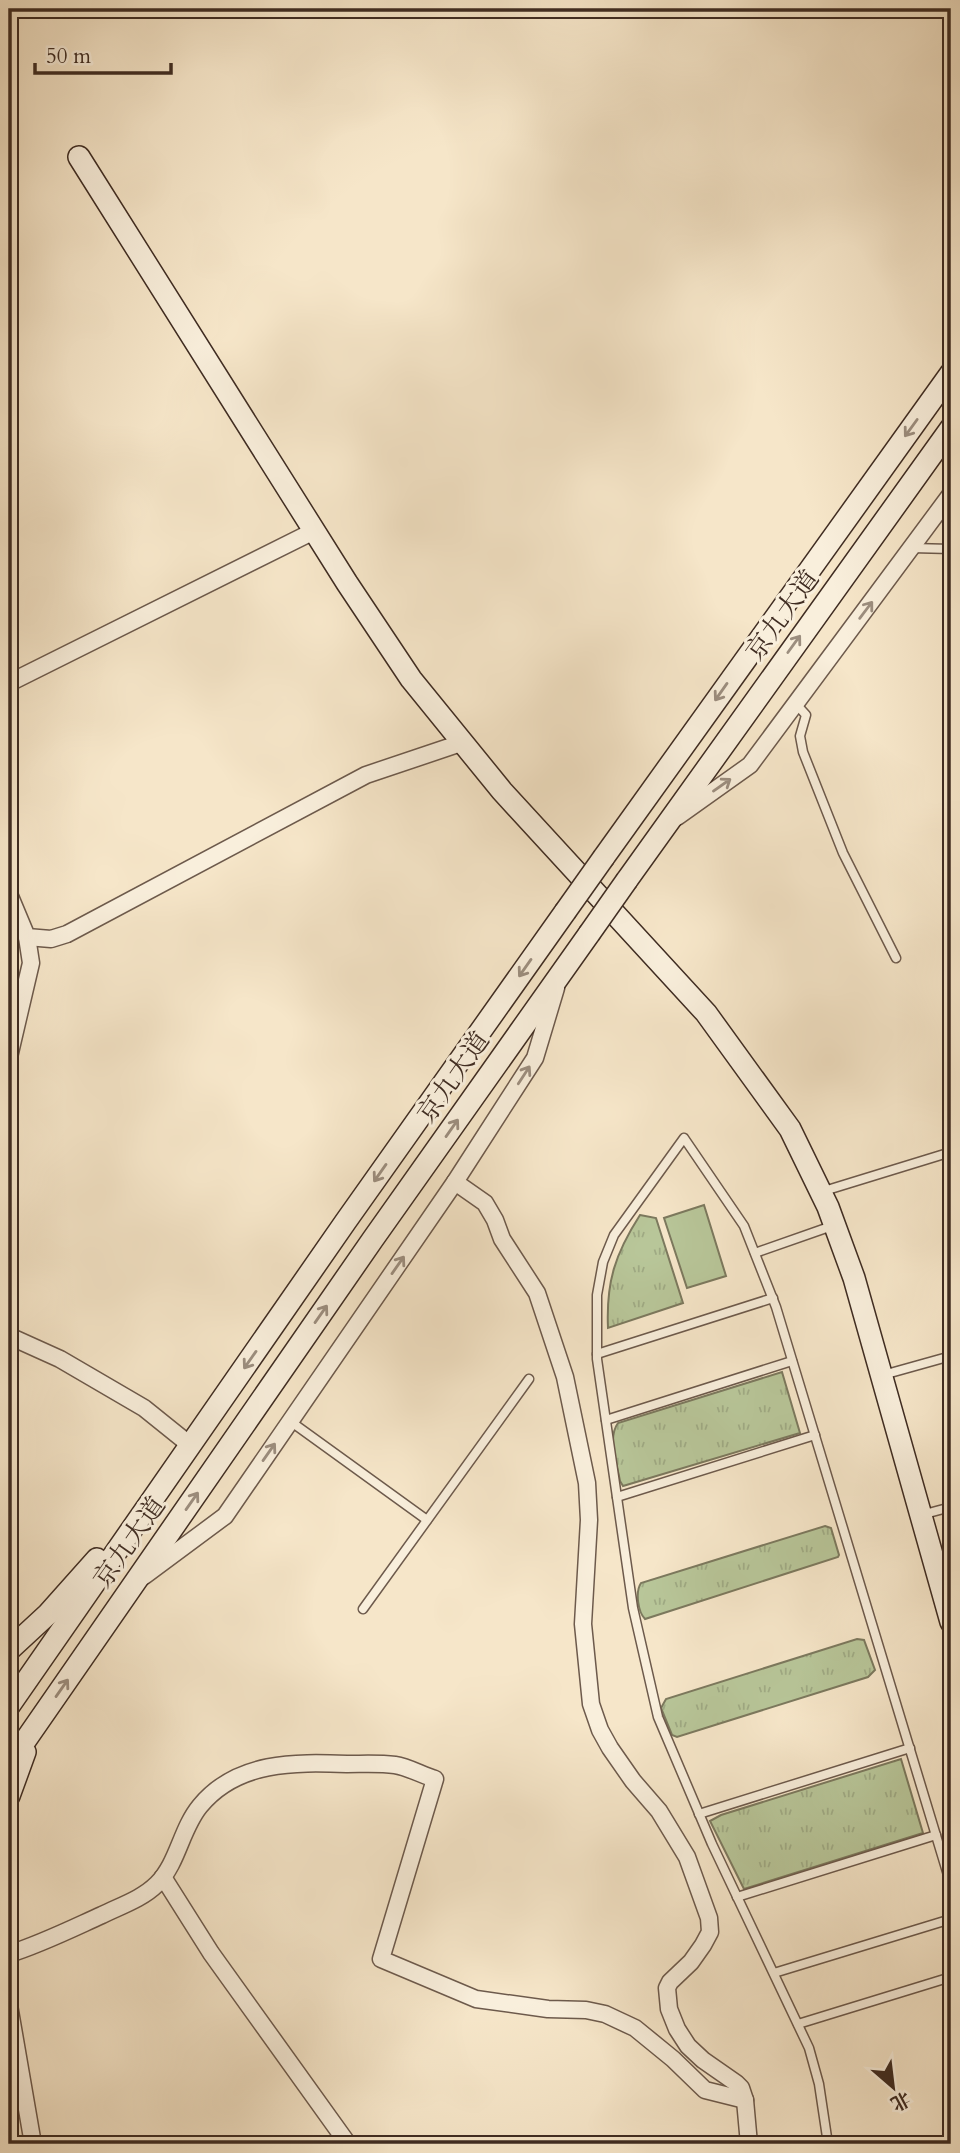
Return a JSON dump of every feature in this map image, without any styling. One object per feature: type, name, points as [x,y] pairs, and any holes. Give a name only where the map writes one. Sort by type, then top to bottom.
[{"type":"street","points":[[79,157],[314,531],[411,679],[461,743],[533,826],[706,1013],[790,1129],[821,1192],[854,1278],[951,1622]]},
{"type":"street","name":"京九大道","points":[[9,1706],[565,912],[951,373]]},
{"type":"street","name":"京九大道","points":[[9,1764],[627,880],[951,429]]},
{"type":"street","points":[[667,824],[750,765],[951,494]]},
{"type":"street","points":[[9,683],[314,531]]},
{"type":"street","points":[[27,937],[51,939],[66,934],[366,775],[461,743]]},
{"type":"street","points":[[9,894],[27,937],[31,963],[9,1057]]},
{"type":"street","points":[[134,1584],[225,1516],[455,1182],[535,1058],[561,974]]},
{"type":"street","points":[[455,1182],[485,1203],[502,1239],[537,1293],[565,1377],[589,1497],[583,1624],[591,1704],[610,1748],[633,1781],[659,1811],[687,1857],[709,1918],[710,1932],[704,1945],[667,1988],[669,2009],[688,2046],[736,2082],[745,2100],[749,2144]]},
{"type":"street","points":[[9,1336],[60,1359],[144,1408],[190,1445]]},
{"type":"street","points":[[9,1650],[48,1614],[159,1490]]},
{"type":"street","points":[[9,1796],[38,1721]]},
{"type":"street","points":[[9,1954],[35,1946],[142,1897],[163,1877],[201,1804],[222,1786],[249,1772],[280,1763],[296,1762],[396,1765],[435,1779],[381,1959],[476,1999],[605,2014],[635,2028],[705,2090],[745,2100]]},
{"type":"street","points":[[163,1877],[211,1953],[348,2144]]},
{"type":"street","points":[[9,2006],[33,2144]]},
{"type":"lane","points":[[912,548],[951,549]]},
{"type":"lane","points":[[796,704],[806,715],[800,736],[803,752],[843,853],[896,958]]},
{"type":"lane","points":[[828,2144],[820,2084],[809,2048],[699,1814],[667,1741],[650,1689],[633,1608],[617,1497],[597,1354],[597,1295],[603,1262],[614,1235],[684,1138],[744,1226],[773,1298],[951,1885]]},
{"type":"lane","points":[[821,1192],[951,1152]]},
{"type":"lane","points":[[755,1253],[835,1225]]},
{"type":"lane","points":[[597,1354],[773,1298]]},
{"type":"lane","points":[[882,1376],[951,1356]]},
{"type":"lane","points":[[606,1420],[792,1362]]},
{"type":"lane","points":[[363,1609],[529,1379]]},
{"type":"lane","points":[[290,1421],[427,1520]]},
{"type":"lane","points":[[617,1497],[815,1435]]},
{"type":"lane","points":[[921,1515],[951,1507]]},
{"type":"lane","points":[[699,1814],[910,1748]]},
{"type":"lane","points":[[737,1897],[936,1835]]},
{"type":"lane","points":[[774,1973],[951,1919]]},
{"type":"lane","points":[[798,2024],[951,1977]]},
{"type":"green space","points":[[704,1205],[726,1276],[687,1288],[664,1218]]},
{"type":"green space","points":[[640,1215],[656,1218],[683,1303],[608,1328],[609,1296],[614,1269],[624,1243]]},
{"type":"green space","points":[[782,1372],[800,1433],[623,1486],[613,1443],[618,1423]]},
{"type":"green space","points":[[825,1526],[831,1528],[838,1557],[645,1619],[641,1612],[638,1596],[641,1583]]},
{"type":"green space","points":[[857,1639],[864,1640],[875,1670],[868,1677],[677,1737],[672,1735],[661,1708],[666,1699]]},
{"type":"green space","points":[[901,1759],[923,1833],[744,1889],[710,1821],[721,1815]]}]
